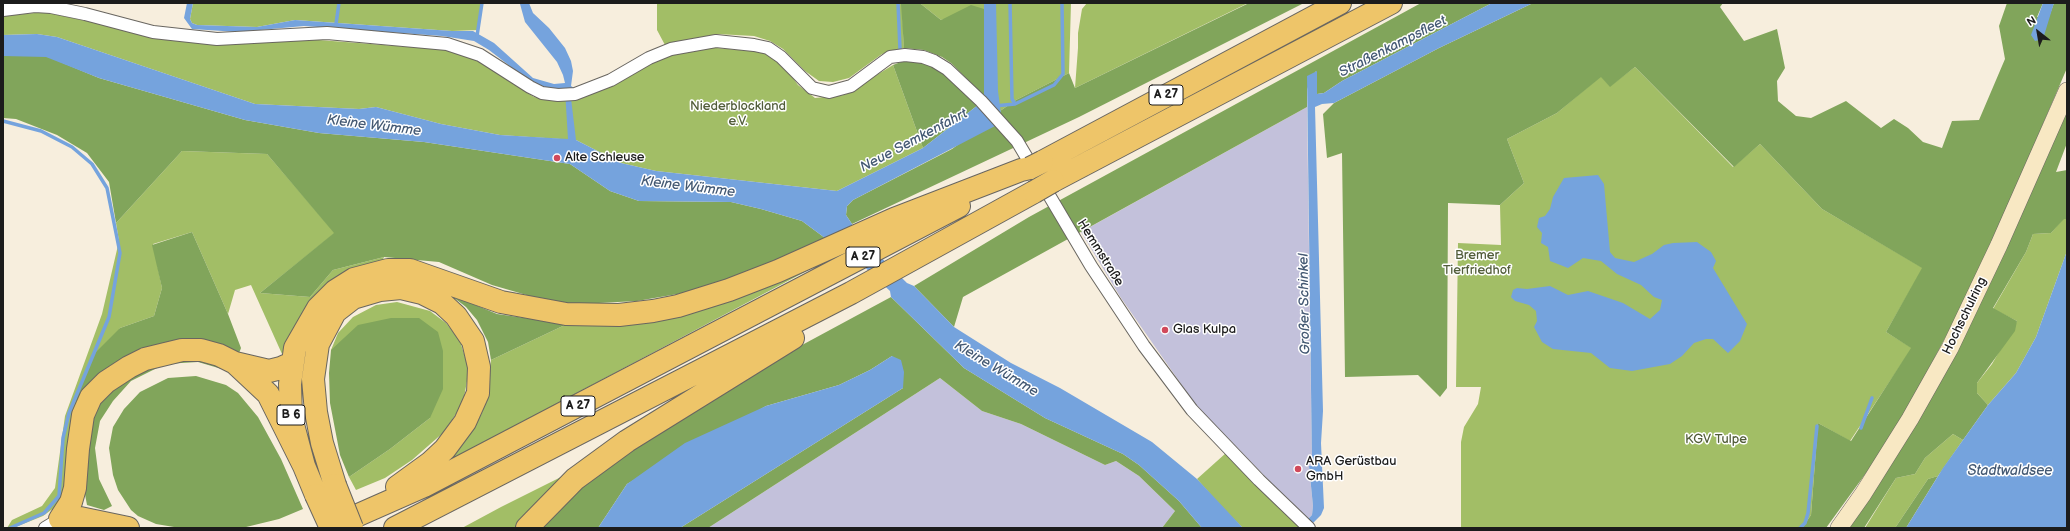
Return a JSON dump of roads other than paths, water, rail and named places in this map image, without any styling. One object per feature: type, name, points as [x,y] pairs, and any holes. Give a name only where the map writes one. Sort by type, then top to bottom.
[{"type":"highway","name":"A 27","points":[[330,528],[424,486],[824,277],[898,227],[1029,168],[1340,3]]},
{"type":"highway","name":"A 27","points":[[395,528],[853,297],[929,250],[1053,181],[1391,3]]},
{"type":"highway","points":[[52,524],[71,502],[75,488],[78,449],[83,415],[91,397],[106,382],[129,367],[145,359],[182,350],[201,350],[219,355],[235,363],[269,371],[281,368],[292,363],[295,348],[318,308],[342,287],[354,279],[388,270],[410,270],[501,302],[532,309],[566,314],[619,315],[678,306],[710,297],[811,256],[898,227]]},
{"type":"highway","points":[[316,528],[388,493],[407,481],[430,464],[445,449],[465,422],[478,393],[479,367],[473,341],[456,316],[442,303],[422,293],[402,288],[380,290],[353,298],[335,312],[318,344],[313,379],[316,412],[322,443],[325,490]]},
{"type":"highway","points":[[527,528],[575,479],[627,440],[853,297]]},
{"type":"highway","points":[[235,363],[268,394],[304,466]]},
{"type":"highway","name":"B 6","points":[[292,363],[290,384],[291,417],[304,466],[325,490],[352,528]]},
{"type":"highway","name":"B 6","points":[[325,490],[330,528]]},
{"type":"highway","points":[[52,524],[80,518],[128,528]]},
{"type":"street","name":"Hemmstraße","points":[[3,10],[35,6],[51,7],[85,14],[153,32],[217,39],[327,33],[447,44],[480,55],[536,90],[558,95],[575,94],[611,80],[649,58],[670,49],[716,41],[768,48],[781,57],[812,88],[829,92],[852,86],[880,63],[890,57],[905,55],[924,57],[947,68],[999,119],[1017,141],[1091,266],[1144,346],[1187,404],[1259,480],[1307,526]]},
{"type":"street","name":"Hochschulring","points":[[1839,528],[1863,494],[1910,419],[1950,348],[1999,245],[2067,91]]},
{"type":"water","name":"Kleine Wümme","points":[[187,3],[193,3],[190,19],[192,23],[197,25],[257,27],[295,20],[452,31],[473,31],[494,43],[533,78],[554,84],[565,83],[557,62],[525,22],[520,4],[529,3],[533,13],[549,28],[565,48],[571,61],[573,71],[571,86],[574,88],[570,90],[576,140],[621,163],[656,171],[837,191],[923,148],[978,105],[984,96],[984,3],[996,3],[998,91],[1001,114],[997,125],[853,200],[847,206],[846,215],[852,224],[853,230],[907,283],[914,286],[954,327],[1011,363],[1060,388],[1152,442],[1197,479],[1243,528],[1202,528],[1179,501],[1139,465],[1123,454],[1045,418],[964,368],[891,297],[890,291],[836,240],[825,238],[802,221],[731,202],[639,201],[610,191],[570,164],[424,142],[319,133],[245,120],[99,78],[46,57],[3,56],[3,35],[37,34],[57,37],[255,104],[359,109],[376,107],[441,124],[500,135],[568,139],[565,90],[550,89],[528,80],[489,50],[474,41],[442,36],[304,26],[238,32],[192,29],[184,18]]},
{"type":"water","points":[[1492,3],[1533,3],[1439,48],[1334,103],[1322,104],[1315,107],[1323,411],[1321,443],[1324,508],[1321,515],[1308,528],[1299,528],[1312,515],[1313,506],[1309,466],[1312,466],[1307,76],[1317,71],[1317,94],[1324,93],[1342,81]]},
{"type":"water","points":[[2043,3],[2054,3],[2043,39],[2035,41],[2031,35]]},
{"type":"water","points":[[1598,175],[1604,184],[1610,252],[1615,258],[1634,262],[1652,254],[1664,245],[1673,243],[1697,242],[1711,252],[1716,261],[1713,268],[1747,324],[1740,341],[1728,353],[1713,339],[1706,339],[1694,343],[1682,356],[1670,364],[1632,371],[1610,368],[1591,353],[1553,349],[1542,342],[1534,327],[1537,321],[1536,311],[1529,305],[1515,301],[1511,297],[1513,290],[1517,288],[1527,289],[1550,286],[1568,295],[1588,291],[1623,303],[1650,319],[1660,310],[1662,300],[1654,297],[1641,285],[1617,274],[1601,261],[1583,258],[1568,268],[1550,261],[1548,247],[1541,243],[1542,233],[1537,227],[1539,218],[1545,216],[1550,209],[1553,197],[1564,178]]},
{"type":"water","name":"Stadtwaldsee","points":[[2067,251],[2067,528],[1906,528],[1943,468],[1988,405],[2016,373],[2036,337]]},
{"type":"water","points":[[892,356],[901,360],[904,372],[903,388],[680,528],[598,528],[627,484],[685,443],[766,406],[839,385],[870,370]]},
{"type":"waterway","points":[[336,24],[339,3]]},
{"type":"waterway","points":[[477,36],[482,3]]},
{"type":"waterway","points":[[898,3],[900,49]]},
{"type":"waterway","points":[[1010,3],[1012,99],[1015,104],[1054,85],[1063,74],[1062,3]]},
{"type":"waterway","points":[[994,106],[1015,104]]},
{"type":"waterway","points":[[3,121],[41,131],[72,147],[92,164],[107,188],[120,253],[109,317],[69,413],[63,438],[59,496],[44,513],[10,528]]},
{"type":"waterway","points":[[1861,428],[1872,398]]},
{"type":"waterway","points":[[1800,528],[1805,523],[1808,513],[1817,426]]},
{"type":"place","name":"Alte Schleuse","points":[[557,158]]},
{"type":"place","name":"Glas Kulpa","points":[[1165,330]]},
{"type":"place","name":"ARA Gerüstbau GmbH","points":[[1298,469]]},
{"type":"water label","name":"Straßenkampsfleet","points":[[1393,47]]},
{"type":"water label","name":"Neue Semkenfahrt","points":[[914,141]]},
{"type":"water label","name":"Großer Schinkel","points":[[1305,304]]},
{"type":"park label","name":"Niederblockland e.V.","points":[[738,114]]},
{"type":"park label","name":"Bremer Tierfriedhof","points":[[1477,264]]},
{"type":"park label","name":"KGV Tulpe","points":[[1716,440]]}]
